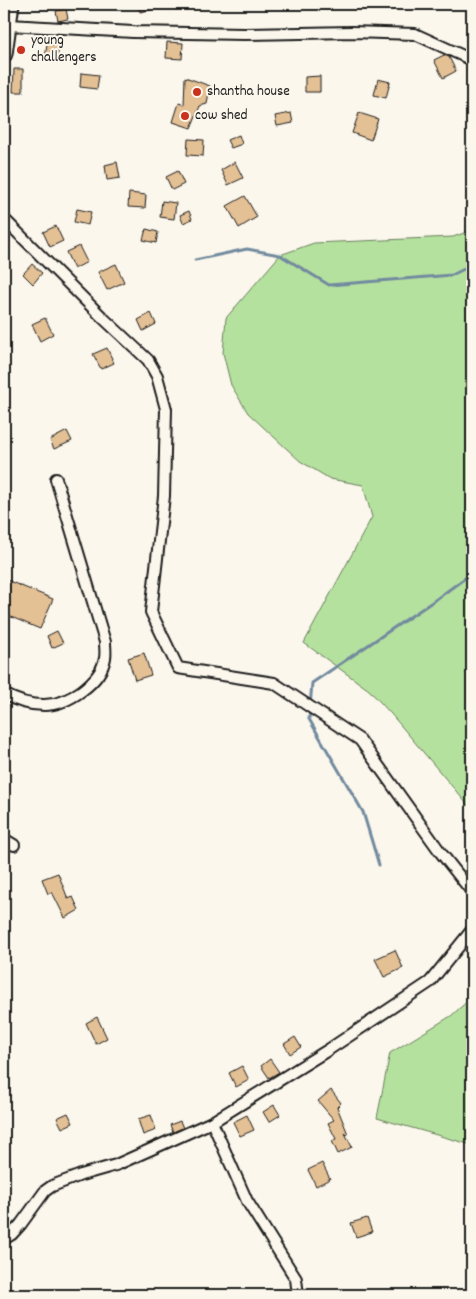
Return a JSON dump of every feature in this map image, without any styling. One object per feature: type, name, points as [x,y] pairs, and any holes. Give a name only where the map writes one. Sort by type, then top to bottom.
[{"type":"main road","points":[[4,54],[12,4]]},
{"type":"street","points":[[9,24],[133,32],[244,34],[352,32],[415,34],[472,60]]},
{"type":"street","points":[[4,219],[148,360],[157,376],[166,409],[164,496],[151,612],[178,668],[274,683],[360,740],[441,853],[472,892]]},
{"type":"street","points":[[4,694],[18,702],[46,705],[72,697],[90,684],[105,660],[105,642],[56,479]]},
{"type":"street","points":[[4,839],[14,845]]},
{"type":"street","points":[[4,1239],[12,1234],[45,1191],[52,1186],[116,1165],[212,1122],[328,1050],[430,982],[472,930]]},
{"type":"street","points":[[212,1122],[247,1201],[296,1279],[298,1295]]},
{"type":"green space","points":[[472,230],[472,810],[369,690],[304,643],[372,517],[363,485],[330,479],[300,461],[248,413],[231,385],[223,353],[226,318],[280,255],[314,243],[453,237]]},
{"type":"green space","points":[[472,997],[472,1145],[377,1118],[390,1053],[451,1016]]},
{"type":"building","points":[[138,4],[163,4],[163,7],[140,12]]},
{"type":"building","points":[[66,9],[68,19],[58,21],[56,11]]},
{"type":"building","points":[[167,42],[183,43],[182,59],[166,58]]},
{"type":"building","points":[[47,44],[59,45],[57,60],[45,59]]},
{"type":"building","points":[[444,55],[449,57],[456,71],[443,78],[434,60]]},
{"type":"building","points":[[14,69],[23,69],[23,92],[13,92]]},
{"type":"building","points":[[81,73],[99,75],[97,89],[80,87]]},
{"type":"building","points":[[320,76],[320,92],[305,92],[305,77]]},
{"type":"building","points":[[185,77],[210,86],[207,104],[200,106],[191,128],[173,122],[179,103],[184,105]]},
{"type":"building","points":[[378,79],[390,82],[386,98],[374,95]]},
{"type":"building","points":[[291,113],[293,123],[277,126],[275,116]]},
{"type":"building","points":[[359,113],[378,119],[371,140],[352,133]]},
{"type":"building","points":[[239,135],[242,144],[231,148],[227,140]]},
{"type":"building","points":[[188,139],[204,140],[203,156],[187,155]]},
{"type":"building","points":[[117,162],[120,178],[107,180],[105,165]]},
{"type":"building","points":[[235,162],[243,178],[228,185],[221,170]]},
{"type":"building","points":[[178,171],[184,184],[172,190],[166,177]]},
{"type":"building","points":[[129,193],[146,195],[145,208],[128,207]]},
{"type":"building","points":[[245,196],[257,217],[239,228],[227,206]]},
{"type":"building","points":[[162,201],[176,203],[174,219],[160,217]]},
{"type":"building","points":[[77,209],[91,212],[88,225],[74,222]]},
{"type":"building","points":[[189,211],[192,219],[183,223],[180,215]]},
{"type":"building","points":[[56,226],[63,241],[50,247],[43,232]]},
{"type":"building","points":[[146,229],[158,232],[156,243],[143,240]]},
{"type":"building","points":[[79,246],[87,262],[74,269],[66,252]]},
{"type":"building","points":[[32,264],[42,273],[33,284],[23,274]]},
{"type":"building","points":[[116,264],[124,282],[107,290],[98,272]]},
{"type":"building","points":[[151,313],[156,324],[143,331],[138,320]]},
{"type":"building","points":[[45,318],[53,334],[40,341],[32,324]]},
{"type":"building","points":[[107,348],[114,363],[101,369],[93,354]]},
{"type":"building","points":[[67,431],[72,441],[54,449],[50,440]]},
{"type":"building","points":[[4,579],[53,599],[40,629],[4,614],[7,600],[4,599]]},
{"type":"building","points":[[57,631],[63,643],[52,648],[47,636]]},
{"type":"building","points":[[144,653],[151,675],[135,680],[128,658]]},
{"type":"building","points":[[58,873],[68,899],[73,897],[79,910],[65,918],[52,892],[48,894],[42,879]]},
{"type":"building","points":[[395,950],[403,968],[384,977],[375,959]]},
{"type":"building","points":[[97,1017],[107,1038],[96,1044],[86,1023]]},
{"type":"building","points":[[295,1037],[301,1047],[290,1054],[284,1044]]},
{"type":"building","points":[[270,1059],[279,1072],[269,1078],[261,1066]]},
{"type":"building","points":[[242,1066],[249,1080],[236,1087],[229,1073]]},
{"type":"building","points":[[331,1090],[341,1103],[337,1107],[348,1134],[345,1133],[352,1147],[338,1154],[332,1141],[336,1139],[328,1123],[334,1120],[318,1101]]},
{"type":"building","points":[[274,1105],[280,1115],[269,1122],[263,1112]]},
{"type":"building","points":[[68,1113],[73,1123],[62,1128],[57,1118]]},
{"type":"building","points":[[151,1115],[156,1130],[143,1135],[138,1119]]},
{"type":"building","points":[[247,1115],[254,1130],[240,1136],[233,1122]]},
{"type":"building","points":[[180,1121],[183,1128],[173,1132],[170,1125]]},
{"type":"building","points":[[322,1163],[330,1179],[316,1186],[308,1170]]},
{"type":"building","points":[[367,1218],[372,1232],[356,1237],[351,1223]]},
{"type":"waterway","points":[[195,260],[247,249],[280,255],[329,285],[452,275],[472,265]]},
{"type":"waterway","points":[[379,865],[363,812],[309,719],[312,683],[472,573]]},
{"type":"place","name":"young challengers","points":[[21,50]]},
{"type":"place","name":"shantha house","points":[[197,92]]},
{"type":"place","name":"cow shed","points":[[185,116]]}]
